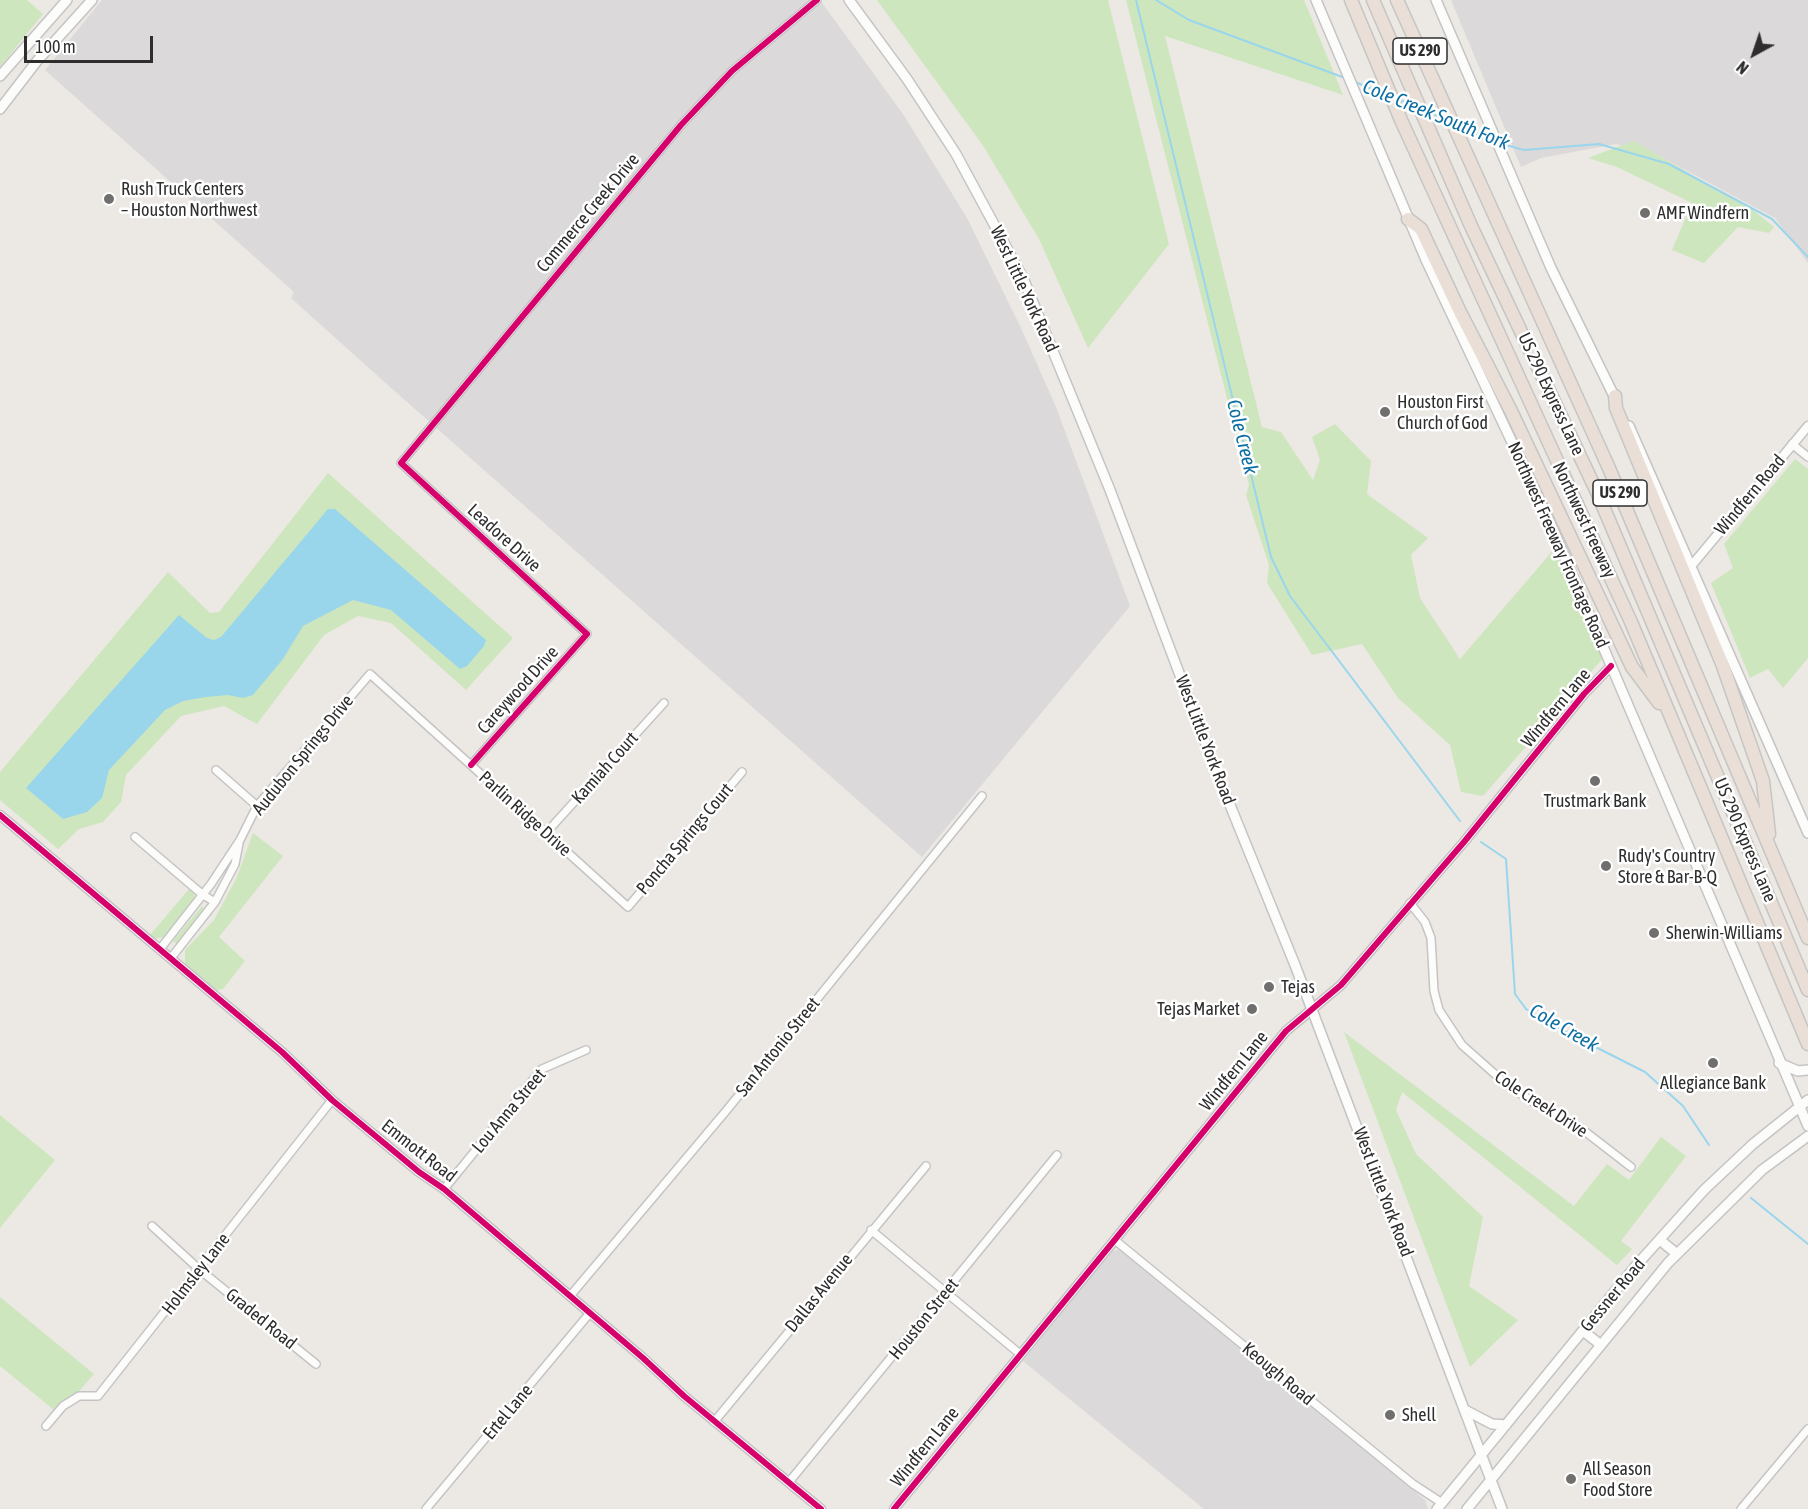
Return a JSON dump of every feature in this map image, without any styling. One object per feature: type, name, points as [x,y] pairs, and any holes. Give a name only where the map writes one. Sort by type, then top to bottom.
[{"type":"highway","name":"Northwest Freeway","points":[[1351,0],[1401,120],[1631,621],[1808,1044]]},
{"type":"highway","name":"US 290 Express Lane","points":[[1373,0],[1429,131],[1597,492],[1808,990]]},
{"type":"highway","name":"US 290","points":[[1397,0],[1608,466],[1808,938]]},
{"type":"highway","points":[[1408,219],[1421,229],[1632,667],[1671,718]]},
{"type":"highway","points":[[1615,396],[1616,408],[1723,666],[1763,781],[1770,847]]},
{"type":"main road","points":[[0,76],[67,0]]},
{"type":"main road","points":[[0,109],[92,0]]},
{"type":"main road","name":"West Little York Road","points":[[849,0],[907,79],[956,154],[1023,278],[1110,490],[1215,768],[1312,1010],[1467,1411],[1502,1509]]},
{"type":"main road","name":"Northwest Freeway Frontage Road","points":[[1316,0],[1408,219],[1551,525],[1779,1063],[1808,1125]]},
{"type":"main road","points":[[1436,0],[1551,268],[1646,460],[1808,833]]},
{"type":"main road","points":[[35,36],[50,47]]},
{"type":"main road","points":[[1779,1063],[1798,1071],[1808,1070]]},
{"type":"main road","name":"Gessner Road","points":[[1440,1506],[1583,1331],[1704,1191],[1753,1144],[1808,1100]]},
{"type":"main road","name":"Gessner Road","points":[[1467,1509],[1677,1254],[1762,1170],[1808,1136]]},
{"type":"main road","points":[[1660,1240],[1677,1254]]},
{"type":"main road","points":[[1583,1331],[1600,1345]]},
{"type":"main road","points":[[1467,1411],[1492,1424],[1506,1425]]},
{"type":"street","name":"Commerce Creek Drive","points":[[401,463],[681,124],[732,71],[817,0]]},
{"type":"street","name":"Windfern Road","points":[[1692,565],[1808,426]]},
{"type":"street","points":[[1792,444],[1808,457]]},
{"type":"street","name":"Leadore Drive","points":[[401,463],[587,634]]},
{"type":"street","name":"Careywood Drive","points":[[471,765],[587,634]]},
{"type":"street","name":"Windfern Lane","points":[[894,1509],[1286,1031],[1341,985],[1471,834],[1584,694],[1611,666]]},
{"type":"street","name":"Parlin Ridge Drive","points":[[369,674],[628,907]]},
{"type":"street","name":"Audubon Springs Drive","points":[[160,949],[203,895],[240,840],[257,806],[369,674]]},
{"type":"street","name":"Kamiah Court","points":[[546,833],[664,703]]},
{"type":"street","points":[[216,770],[257,806]]},
{"type":"street","name":"Poncha Springs Court","points":[[628,907],[742,772]]},
{"type":"street","name":"San Antonio Street","points":[[570,1296],[726,1111],[982,796]]},
{"type":"street","name":"Emmott Road","points":[[0,814],[282,1052],[332,1100],[444,1190],[714,1422],[821,1509]]},
{"type":"street","points":[[135,837],[203,895],[215,902]]},
{"type":"street","name":"Audubon Springs Drive","points":[[171,958],[215,902],[235,864],[240,840]]},
{"type":"street","name":"Cole Creek Drive","points":[[1410,903],[1425,922],[1431,938],[1434,991],[1439,1010],[1462,1045],[1505,1083],[1534,1103],[1587,1133],[1631,1167]]},
{"type":"street","name":"Lou Anna Street","points":[[444,1190],[542,1069],[586,1050]]},
{"type":"street","name":"Holmsley Lane","points":[[46,1426],[63,1406],[79,1396],[98,1396],[332,1100]]},
{"type":"street","name":"Houston Street","points":[[789,1482],[1057,1155]]},
{"type":"street","name":"Dallas Avenue","points":[[714,1422],[926,1166]]},
{"type":"street","name":"Graded Road","points":[[152,1226],[200,1269],[316,1364]]},
{"type":"street","points":[[871,1230],[1020,1354]]},
{"type":"street","name":"Keough Road","points":[[1116,1241],[1440,1506]]},
{"type":"street","name":"Ertel Lane","points":[[426,1509],[589,1314]]},
{"type":"street","points":[[1741,1509],[1808,1429]]},
{"type":"shaded area","points":[[102,0],[820,0],[903,114],[967,218],[1021,328],[1056,407],[1130,606],[922,857],[390,387],[291,298],[294,292],[45,70]]},
{"type":"shaded area","points":[[1451,0],[1808,0],[1808,263],[1775,218],[1663,158],[1616,144],[1541,158],[1521,167]]},
{"type":"shaded area","points":[[1122,1249],[1425,1500],[1428,1509],[1204,1509],[1023,1361],[1112,1251]]},
{"type":"green space","points":[[0,0],[27,0],[43,14],[0,67]]},
{"type":"green space","points":[[877,0],[1108,0],[1169,244],[1088,348],[1039,239],[984,147]]},
{"type":"green space","points":[[1126,0],[1304,0],[1343,95],[1165,36],[1262,427],[1281,432],[1313,480],[1320,460],[1312,437],[1335,424],[1371,461],[1367,494],[1428,538],[1411,555],[1420,598],[1460,659],[1555,548],[1604,657],[1483,796],[1461,792],[1450,745],[1398,698],[1362,644],[1312,655],[1267,583],[1269,565],[1246,495],[1249,485]]},
{"type":"green space","points":[[1634,141],[1754,211],[1774,227],[1769,233],[1738,227],[1704,263],[1672,250],[1692,203],[1617,167],[1588,158]]},
{"type":"green space","points":[[1795,459],[1808,469],[1808,658],[1783,688],[1768,669],[1750,678],[1711,583],[1733,568],[1724,544]]},
{"type":"green space","points":[[328,473],[513,638],[466,690],[391,623],[358,616],[324,635],[257,724],[224,706],[181,716],[126,775],[121,802],[103,822],[79,829],[58,849],[0,800],[0,772],[168,572],[210,613],[219,612]]},
{"type":"green space","points":[[253,833],[283,856],[219,937],[245,961],[223,989],[209,991],[185,965],[185,950],[214,920],[237,877]]},
{"type":"green space","points":[[189,889],[194,893],[195,902],[165,937],[152,939],[150,935]]},
{"type":"green space","points":[[202,906],[205,911],[177,944],[173,941]]},
{"type":"green space","points":[[1344,1032],[1574,1206],[1607,1164],[1629,1180],[1661,1137],[1686,1156],[1621,1241],[1632,1249],[1617,1265],[1402,1092],[1396,1110],[1416,1154],[1483,1217],[1469,1286],[1518,1320],[1470,1367]]},
{"type":"green space","points":[[0,1115],[55,1160],[0,1228]]},
{"type":"green space","points":[[0,1297],[94,1374],[59,1414],[0,1366]]},
{"type":"water","points":[[328,509],[335,509],[486,640],[484,646],[467,666],[460,669],[391,610],[353,600],[303,626],[283,659],[253,695],[243,698],[228,695],[206,697],[183,701],[165,710],[109,770],[102,798],[87,812],[63,819],[26,788],[179,615],[207,638],[214,640],[221,637]]},
{"type":"waterway","name":"Cole Creek","points":[[1136,0],[1271,557],[1290,596],[1460,821]]},
{"type":"waterway","name":"Cole Creek South Fork","points":[[1156,0],[1189,20],[1345,78]]},
{"type":"waterway","name":"Cole Creek South Fork","points":[[1353,81],[1384,94]]},
{"type":"waterway","name":"Cole Creek South Fork","points":[[1398,99],[1412,105]]},
{"type":"waterway","name":"Cole Creek South Fork","points":[[1426,110],[1445,120]]},
{"type":"waterway","name":"Cole Creek South Fork","points":[[1461,128],[1494,142]]},
{"type":"waterway","name":"Cole Creek South Fork","points":[[1502,144],[1524,150],[1599,144],[1669,164],[1772,219],[1808,257]]},
{"type":"waterway","name":"Cole Creek","points":[[1481,842],[1506,859],[1515,994],[1526,1009],[1556,1027],[1645,1072],[1683,1106],[1709,1145]]},
{"type":"waterway","name":"Cole Creek","points":[[1751,1198],[1808,1244]]},
{"type":"cycle path","points":[[471,765],[587,634],[401,463],[681,125],[732,71],[817,0]]},
{"type":"cycle path","points":[[894,1509],[1286,1031],[1341,985],[1464,842],[1584,694],[1611,666]]},
{"type":"cycle path","points":[[0,815],[282,1052],[332,1100],[419,1172],[444,1189],[643,1358],[684,1396],[821,1509]]},
{"type":"place","name":"Rush Truck Centers – Houston Northwest","points":[[109,199]]},
{"type":"place","name":"AMF Windfern","points":[[1645,213]]},
{"type":"place","name":"Houston First Church of God","points":[[1385,412]]},
{"type":"place","name":"Trustmark Bank","points":[[1595,781]]},
{"type":"place","name":"Rudy's Country Store & Bar-B-Q","points":[[1606,866]]},
{"type":"place","name":"Sherwin-Williams","points":[[1654,933]]},
{"type":"place","name":"Tejas","points":[[1269,987]]},
{"type":"place","name":"Tejas Market","points":[[1252,1009]]},
{"type":"place","name":"Allegiance Bank","points":[[1713,1063]]},
{"type":"place","name":"Shell","points":[[1390,1415]]},
{"type":"place","name":"All Season Food Store","points":[[1571,1479]]}]
